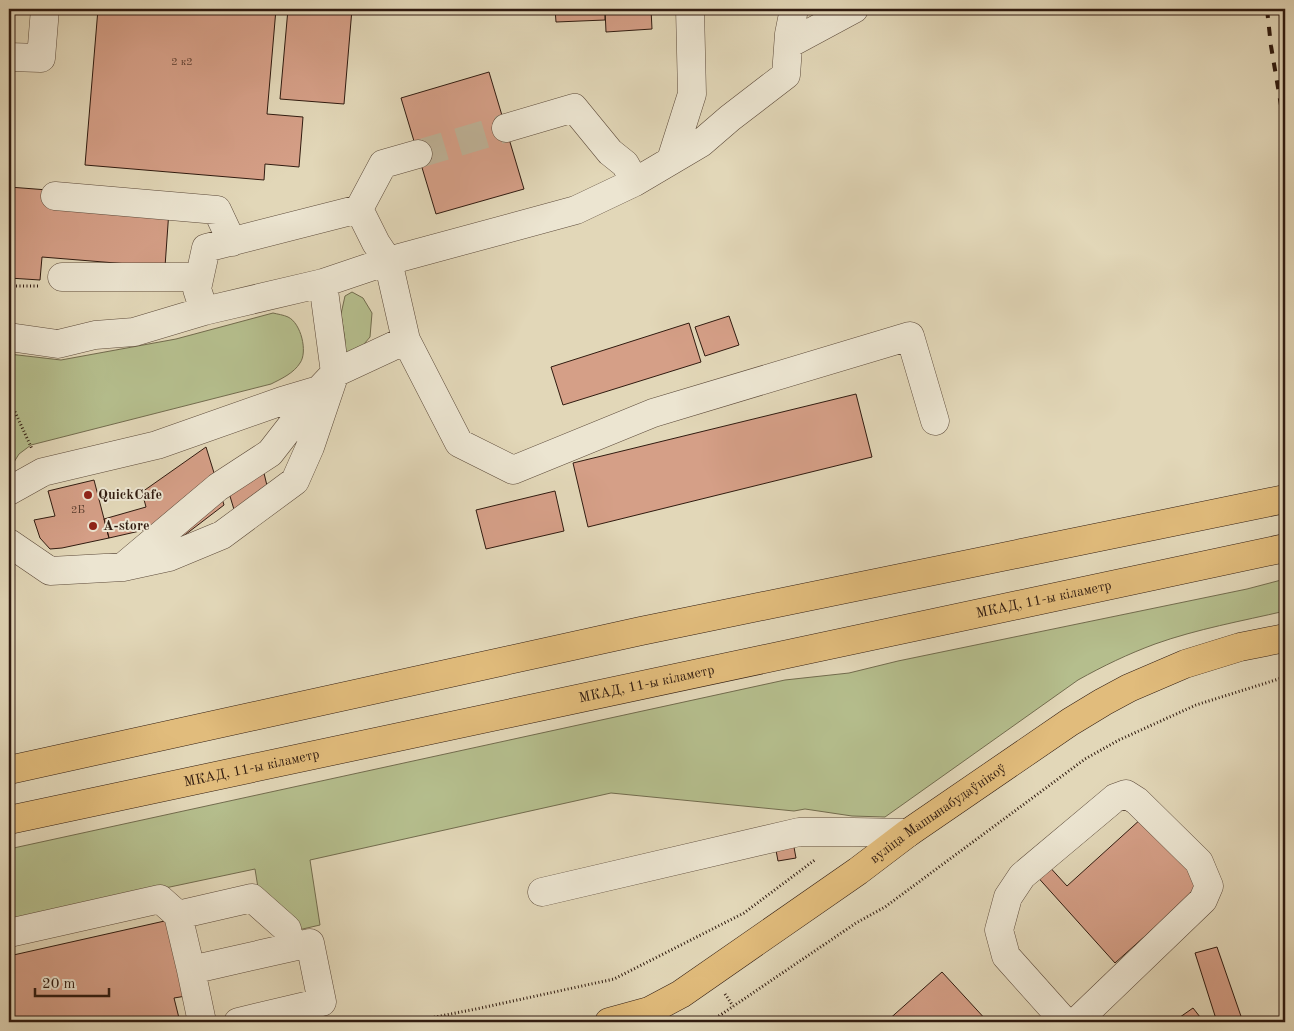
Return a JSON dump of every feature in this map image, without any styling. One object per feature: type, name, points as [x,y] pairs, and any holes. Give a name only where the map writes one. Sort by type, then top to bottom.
[{"type":"main road","points":[[9,770],[641,631],[1285,499]]},
{"type":"main road","name":"МКАД, 11-ы кіламетр","points":[[9,820],[1285,548]]},
{"type":"main road","name":"вуліца Машынабудаўнікоў","points":[[609,1022],[648,1011],[681,994],[858,871],[908,833],[1070,722],[1129,688],[1185,664],[1240,647],[1285,638]]},
{"type":"main road","points":[[9,760],[39,764]]},
{"type":"lane","points":[[9,57],[41,58],[45,9]]},
{"type":"lane","points":[[671,160],[692,94],[690,9]]},
{"type":"lane","points":[[9,337],[58,344],[95,336],[134,332],[204,311],[323,283],[388,261],[576,210],[635,182],[701,143],[786,75],[794,9]]},
{"type":"lane","points":[[789,44],[854,9]]},
{"type":"lane","points":[[506,128],[574,108],[610,152],[624,164],[635,182]]},
{"type":"lane","points":[[204,311],[196,289],[206,248],[359,209],[383,164],[418,154]]},
{"type":"lane","points":[[55,196],[217,210],[232,242]]},
{"type":"lane","points":[[359,209],[376,244],[388,261],[406,340],[459,443],[513,470],[653,413],[910,336],[935,421]]},
{"type":"lane","points":[[62,277],[199,277]]},
{"type":"lane","points":[[9,543],[50,571],[123,567],[169,557],[222,535],[296,481],[310,447],[327,381],[323,283]]},
{"type":"lane","points":[[9,491],[43,472],[157,445],[282,401],[327,381],[406,340]]},
{"type":"lane","points":[[123,567],[218,487],[270,453],[327,381]]},
{"type":"lane","points":[[1064,1022],[1006,956],[999,930],[1008,897],[1022,876],[1115,798],[1126,794],[1137,802],[1199,862],[1209,886],[1202,900],[1076,1022]]},
{"type":"lane","points":[[542,892],[799,832],[908,833]]},
{"type":"lane","points":[[178,914],[252,898],[287,929],[291,947]]},
{"type":"lane","points":[[9,933],[160,899],[178,914],[202,1022]]},
{"type":"lane","points":[[191,970],[310,943],[322,1002],[238,1022]]},
{"type":"path","points":[[9,399],[43,472]]},
{"type":"path","points":[[710,1022],[856,923],[884,907],[1085,758],[1119,740],[1196,705],[1285,677]]},
{"type":"path","points":[[410,1022],[614,978],[744,913],[822,855]]},
{"type":"green space","points":[[352,292],[363,298],[372,313],[370,337],[359,350],[344,355],[345,340],[341,314],[345,296]]},
{"type":"green space","points":[[273,313],[293,320],[302,338],[303,352],[300,363],[283,378],[271,384],[31,445],[19,454],[9,470],[9,354],[61,360],[176,339]]},
{"type":"green space","points":[[1285,579],[1285,611],[1187,634],[1155,644],[1116,660],[1078,680],[885,817],[852,816],[805,809],[794,811],[611,793],[310,860],[320,925],[294,931],[259,894],[255,869],[9,921],[9,849],[785,680],[849,673],[898,661],[1247,589]]},
{"type":"building","points":[[98,9],[276,9],[267,114],[303,117],[299,167],[265,164],[264,180],[85,165]]},
{"type":"building","points":[[288,9],[352,9],[344,104],[280,99]]},
{"type":"building","points":[[555,9],[605,9],[605,20],[556,22]]},
{"type":"building","points":[[605,9],[651,9],[652,29],[606,32]]},
{"type":"building","points":[[489,72],[524,189],[436,214],[401,98]]},
{"type":"building","points":[[9,187],[48,190],[169,210],[165,267],[42,257],[40,280],[9,278]]},
{"type":"building","points":[[729,316],[739,345],[705,356],[695,327]]},
{"type":"building","points":[[689,323],[701,362],[563,405],[551,367]]},
{"type":"building","points":[[856,394],[872,457],[588,527],[573,463]]},
{"type":"building","points":[[206,447],[224,505],[160,554],[153,528],[109,538],[104,519],[146,507],[142,492]]},
{"type":"building","points":[[263,469],[269,494],[236,516],[229,493]]},
{"type":"building","points":[[94,480],[109,538],[50,549],[40,538],[34,520],[55,516],[48,491]]},
{"type":"building","points":[[555,491],[564,531],[486,549],[476,510]]},
{"type":"building","points":[[1142,818],[1202,885],[1115,963],[1034,873],[1046,863],[1067,886]]},
{"type":"building","points":[[793,842],[796,858],[778,861],[775,845]]},
{"type":"building","points":[[169,920],[186,996],[174,998],[180,1022],[9,1022],[9,956]]},
{"type":"building","points":[[1217,947],[1243,1022],[1217,1022],[1195,953]]},
{"type":"building","points":[[942,972],[988,1022],[886,1022]]},
{"type":"building","points":[[1193,1008],[1204,1022],[1173,1022]]},
{"type":"tunnel","points":[[418,154],[506,128]]},
{"type":"railway","points":[[1267,9],[1271,46],[1285,129]]},
{"type":"place","name":"QuickCafe","points":[[88,495]]},
{"type":"place","name":"А-store","points":[[93,526]]}]
